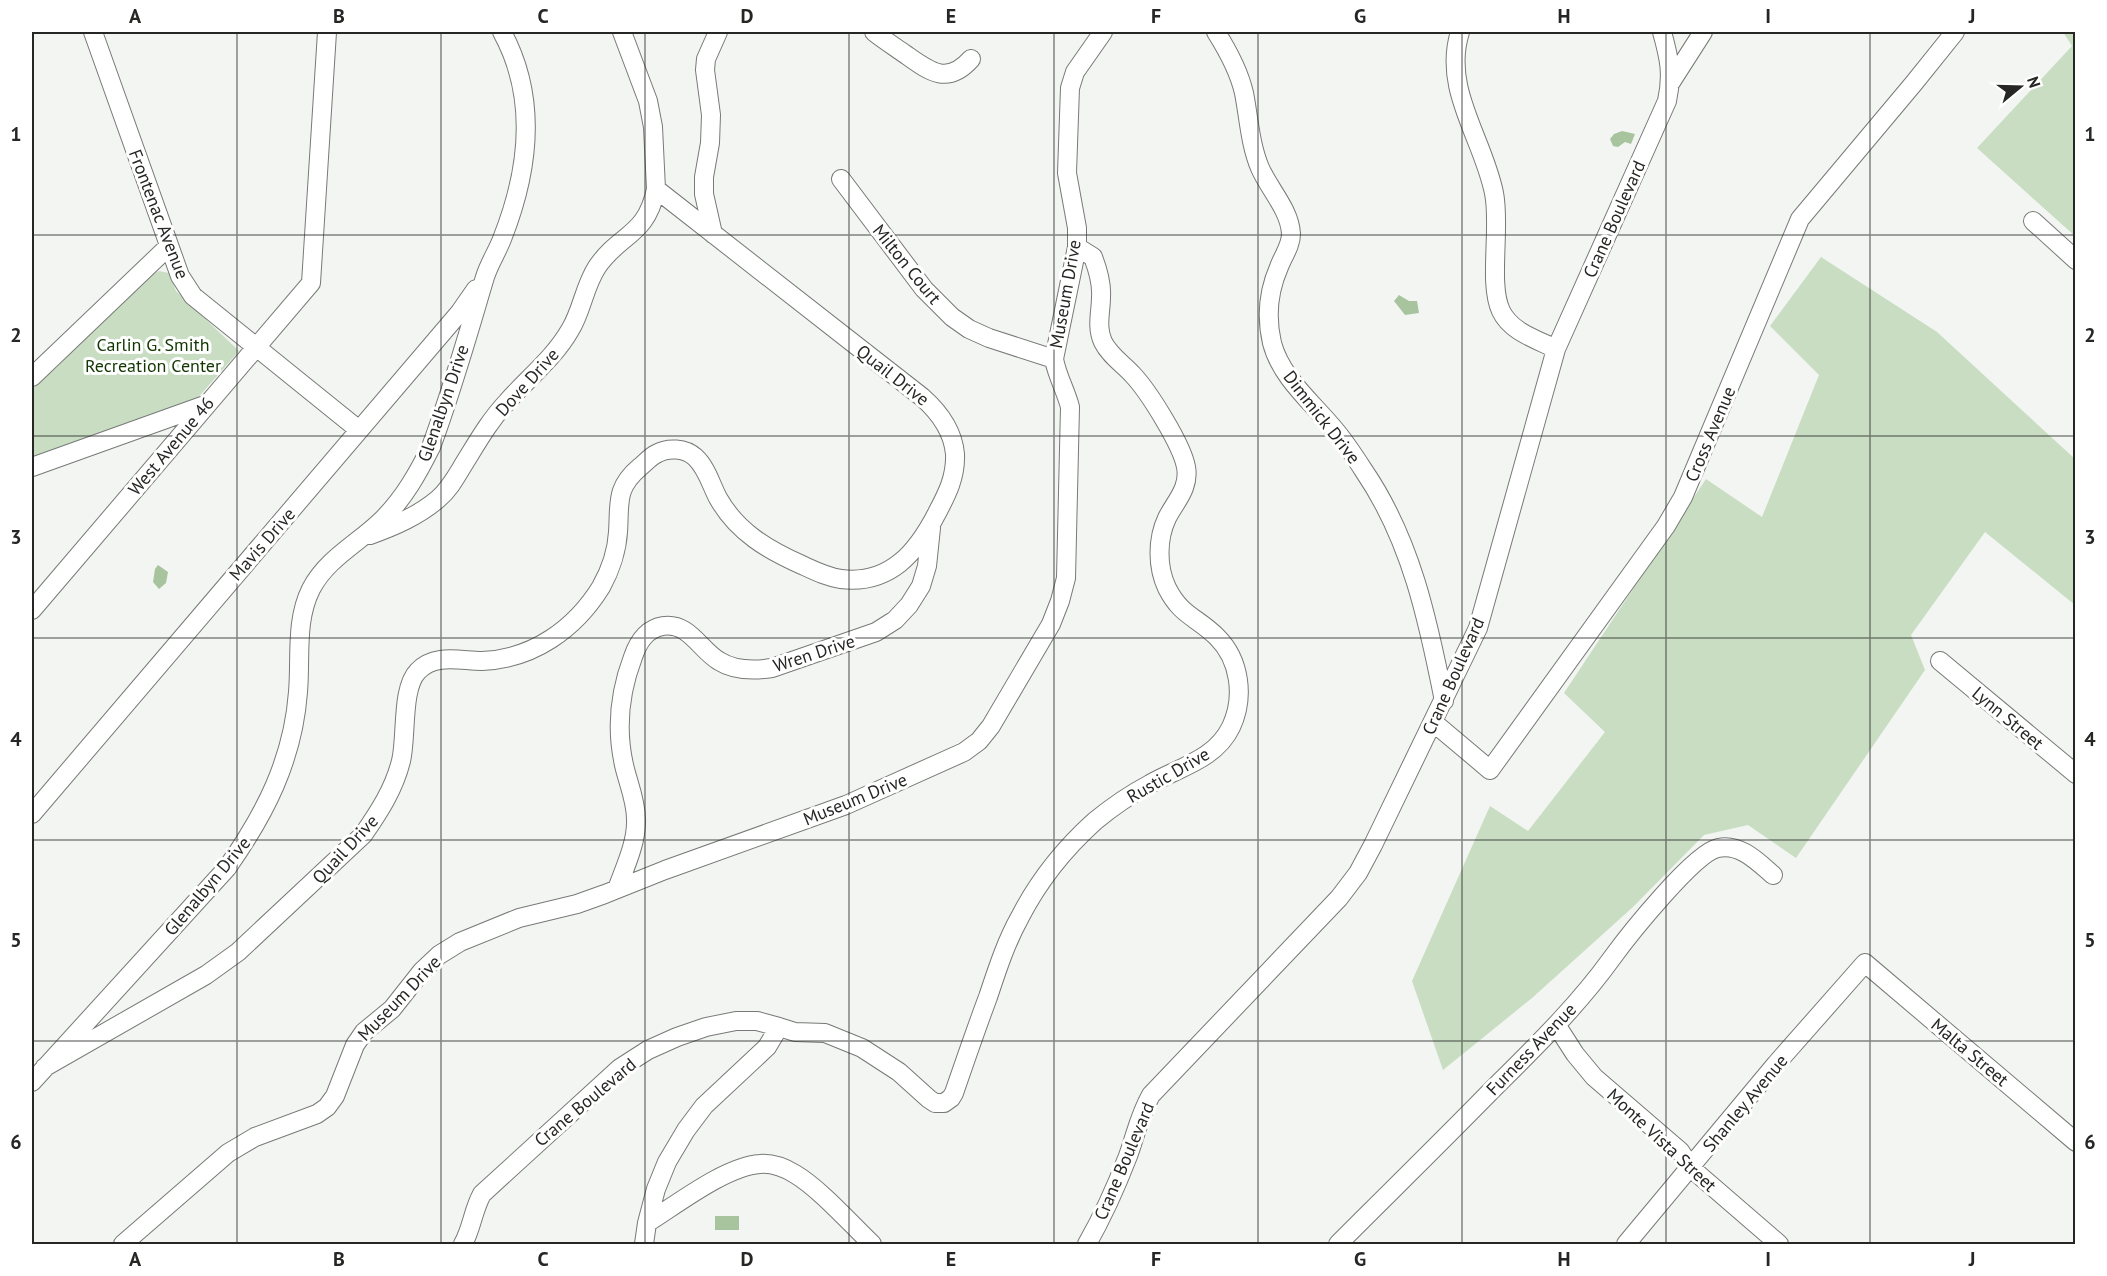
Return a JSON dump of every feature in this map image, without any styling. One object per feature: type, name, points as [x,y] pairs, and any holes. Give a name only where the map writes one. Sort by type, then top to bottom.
[{"type":"street","name":"Frontenac Avenue","points":[[93,32],[180,276],[193,296],[359,430]]},
{"type":"street","name":"West Avenue 46","points":[[32,610],[311,283],[327,32]]},
{"type":"street","name":"Glenalbyn Drive","points":[[32,1082],[227,868],[249,836],[266,807],[282,771],[292,733],[298,694],[300,630],[304,607],[312,588],[323,570],[335,557],[382,519],[401,498],[419,472],[431,447],[488,269],[512,209],[522,167],[526,138],[526,106],[521,78],[511,48],[502,32]]},
{"type":"street","points":[[622,32],[648,101],[653,127],[656,189]]},
{"type":"street","points":[[713,234],[704,194],[711,115],[705,70],[706,59],[718,32]]},
{"type":"street","points":[[874,32],[930,71],[942,75],[953,73],[964,67],[971,59]]},
{"type":"street","name":"Museum Drive","points":[[123,1245],[228,1154],[255,1137],[317,1114],[327,1107],[335,1096],[355,1045],[364,1032],[392,1009],[422,971],[460,942],[519,918],[577,904],[846,805],[964,752],[979,741],[991,726],[1051,624],[1066,578],[1070,407],[1066,392],[1056,372],[1054,360],[1077,247],[1077,228],[1067,173],[1070,88],[1075,72],[1103,32]]},
{"type":"street","name":"Dimmick Drive","points":[[1216,32],[1239,74],[1251,142],[1261,169],[1290,227],[1289,247],[1273,280],[1269,300],[1268,322],[1272,344],[1290,379],[1336,432],[1365,472],[1404,545],[1429,624],[1444,701]]},
{"type":"street","points":[[1460,32],[1455,63],[1456,84],[1489,170],[1495,196],[1498,226],[1496,297],[1501,311],[1520,332],[1556,349]]},
{"type":"street","name":"Crane Boulevard","points":[[1087,1245],[1114,1191],[1129,1153],[1140,1114],[1150,1095],[1339,898],[1358,873],[1444,701],[1478,628],[1556,349],[1667,101],[1671,82],[1670,64],[1662,32]]},
{"type":"street","points":[[1671,82],[1703,32]]},
{"type":"street","name":"Cross Avenue","points":[[1433,722],[1490,770],[1666,526],[1683,497],[1800,219],[1955,32]]},
{"type":"street","name":"Milton Court","points":[[840,179],[924,289],[952,317],[988,338],[1054,360]]},
{"type":"street","name":"Quail Drive","points":[[45,1067],[206,975],[238,952],[363,835],[379,813],[392,788],[401,762],[405,738],[406,693],[417,671],[427,663],[441,659],[484,661],[508,657],[554,639],[575,622],[600,589],[613,559],[618,535],[619,498],[623,485],[655,454],[668,450],[682,450],[694,456],[703,465],[719,499],[747,534],[780,555],[824,575],[843,579],[863,579],[901,564],[915,550],[950,488],[954,471],[955,453],[947,428],[933,407],[656,189]]},
{"type":"street","name":"Dove Drive","points":[[360,538],[396,525],[421,512],[440,498],[487,427],[507,402],[558,350],[572,328],[589,282],[598,266],[646,219],[653,204],[656,189]]},
{"type":"street","points":[[2033,222],[2076,260]]},
{"type":"street","points":[[32,376],[169,246]]},
{"type":"street","name":"Rustic Drive","points":[[779,1027],[795,1032],[825,1033],[858,1046],[899,1072],[935,1103],[944,1103],[954,1093],[1001,959],[1015,928],[1047,874],[1080,835],[1115,806],[1149,784],[1211,752],[1226,736],[1235,717],[1239,702],[1239,687],[1237,672],[1231,657],[1216,636],[1177,604],[1167,587],[1161,570],[1160,544],[1163,527],[1185,486],[1186,466],[1182,453],[1149,395],[1133,375],[1111,355],[1104,343],[1098,324],[1102,295],[1100,275],[1093,257],[1077,247]]},
{"type":"street","name":"Mavis Drive","points":[[32,814],[460,312],[488,269]]},
{"type":"street","points":[[32,468],[208,404]]},
{"type":"street","name":"Wren Drive","points":[[618,889],[635,836],[636,819],[634,797],[624,764],[620,734],[621,704],[626,675],[637,645],[643,636],[664,626],[675,626],[687,631],[706,652],[719,662],[738,669],[754,671],[772,668],[876,632],[895,620],[909,605],[921,586],[927,566],[930,532],[935,518]]},
{"type":"street","name":"Lynn Street","points":[[1940,661],[2076,774]]},
{"type":"street","name":"Furness Avenue","points":[[1338,1245],[1557,1026],[1644,916],[1700,858],[1717,848],[1734,847],[1754,858],[1773,875]]},
{"type":"street","name":"Malta Street","points":[[1865,963],[2076,1142]]},
{"type":"street","name":"Shanley Avenue","points":[[1626,1245],[1776,1064],[1865,963]]},
{"type":"street","name":"Crane Boulevard","points":[[463,1245],[469,1232],[475,1207],[482,1194],[620,1068],[648,1050],[706,1027],[736,1021],[757,1021],[779,1027]]},
{"type":"street","name":"Monte Vista Street","points":[[1557,1026],[1575,1054],[1594,1077],[1680,1151],[1691,1168],[1779,1245]]},
{"type":"street","points":[[644,1245],[656,1189],[667,1162],[686,1130],[704,1106],[767,1047],[779,1027]]},
{"type":"street","points":[[647,1223],[720,1177],[741,1168],[760,1164],[777,1166],[800,1178],[872,1245]]},
{"type":"green space","points":[[2063,32],[2075,32],[2075,236],[1977,148],[2072,46]]},
{"type":"green space","points":[[1821,257],[1937,332],[2075,459],[2075,605],[1985,532],[1911,635],[1925,670],[1796,858],[1748,825],[1704,835],[1633,907],[1532,998],[1443,1070],[1412,981],[1490,806],[1528,831],[1605,732],[1564,693],[1706,479],[1762,517],[1819,375],[1770,326]]},
{"type":"green space","name":"Carlin G. Smith Recreation Center","points":[[159,271],[169,273],[176,291],[239,351],[195,401],[32,461],[32,388],[56,368],[149,276]]},
{"type":"shaded area","points":[[1622,131],[1635,134],[1631,144],[1625,142],[1618,147],[1613,146],[1610,139],[1614,134]]},
{"type":"shaded area","points":[[1399,295],[1409,301],[1417,301],[1419,313],[1405,315],[1394,301]]},
{"type":"shaded area","points":[[158,565],[168,572],[166,583],[159,589],[153,582]]},
{"type":"shaded area","points":[[715,1216],[739,1216],[739,1230],[715,1230]]}]
